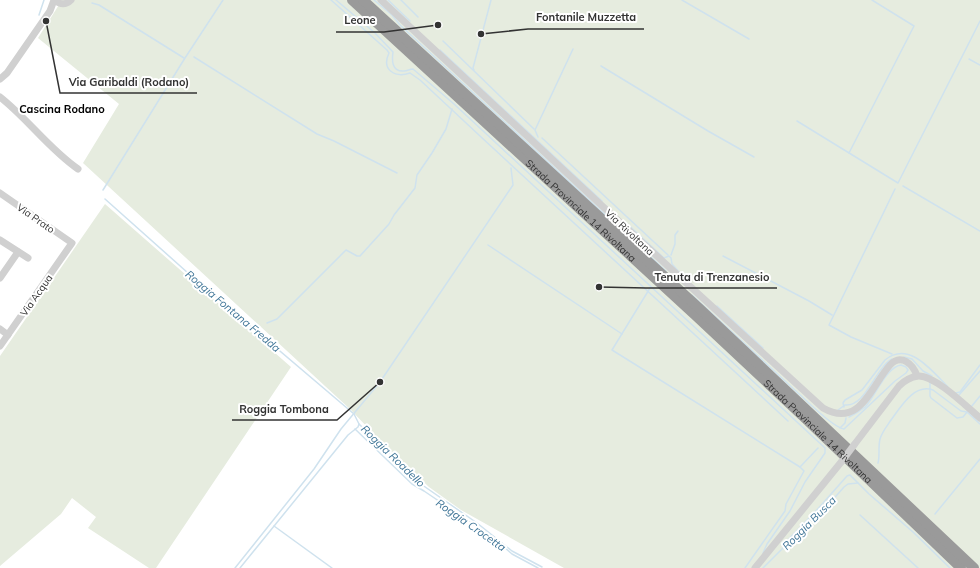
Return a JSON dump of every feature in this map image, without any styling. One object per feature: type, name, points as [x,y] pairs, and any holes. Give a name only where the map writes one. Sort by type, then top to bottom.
[{"type":"highway","name":"Strada Provinciale 14 Rivoltana","points":[[352,0],[917,519]]},
{"type":"highway","name":"Strada Provinciale 14 Rivoltana","points":[[362,0],[699,308],[917,519]]},
{"type":"highway","points":[[917,519],[957,557],[974,568]]},
{"type":"highway","points":[[957,557],[962,568]]},
{"type":"highway","points":[[957,557],[978,568]]},
{"type":"street","points":[[0,80],[7,73],[56,1],[65,4],[71,0]]},
{"type":"street","name":"Via Rivoltana","points":[[381,0],[610,214],[823,408],[830,412],[840,414],[857,409],[866,400],[888,367],[895,362],[903,361],[910,363],[918,376]]},
{"type":"street","points":[[0,97],[66,161],[78,169]]},
{"type":"street","name":"Via Prato","points":[[0,193],[72,243]]},
{"type":"street","points":[[0,240],[28,258]]},
{"type":"street","name":"Via Acqua","points":[[0,346],[72,243]]},
{"type":"street","points":[[0,278],[18,252]]},
{"type":"street","points":[[0,329],[8,335]]},
{"type":"street","points":[[755,568],[842,461],[899,386],[909,379],[918,376],[930,378],[980,418]]},
{"type":"shaded area","points":[[62,0],[980,0],[980,568],[564,568],[461,510],[429,487],[386,447],[351,410],[83,163],[119,104],[38,38]]},
{"type":"shaded area","points":[[105,204],[291,367],[156,568],[149,568],[88,528],[96,517],[72,498],[61,514],[0,566],[0,356]]},
{"type":"waterway","points":[[39,15],[44,0]]},
{"type":"waterway","points":[[103,190],[223,0]]},
{"type":"waterway","points":[[331,0],[387,50],[389,53],[387,64],[391,71],[399,74],[410,73],[420,80],[788,421]]},
{"type":"waterway","points":[[336,0],[375,33],[393,52],[393,64],[397,69],[400,71],[413,69],[454,104],[825,448],[825,453],[805,482],[790,511],[767,544],[763,553]]},
{"type":"waterway","points":[[374,0],[392,15],[400,25],[666,271]]},
{"type":"waterway","points":[[388,0],[410,21]]},
{"type":"waterway","points":[[401,0],[418,17]]},
{"type":"waterway","points":[[474,70],[473,68],[491,0]]},
{"type":"waterway","points":[[682,0],[749,39]]},
{"type":"waterway","points":[[849,153],[914,26],[872,0]]},
{"type":"waterway","points":[[92,3],[99,5],[184,58]]},
{"type":"waterway","points":[[797,121],[898,183],[980,21]]},
{"type":"waterway","points":[[443,41],[534,129]]},
{"type":"waterway","points":[[538,137],[535,130],[573,49]]},
{"type":"waterway","points":[[440,50],[602,201]]},
{"type":"waterway","points":[[194,57],[317,134],[397,173]]},
{"type":"waterway","points":[[969,59],[980,65]]},
{"type":"waterway","points":[[601,66],[754,157]]},
{"type":"waterway","points":[[267,323],[277,319],[346,250],[360,256],[389,224],[394,215],[415,188],[417,175],[446,129],[452,109]]},
{"type":"waterway","points":[[542,138],[668,255]]},
{"type":"waterway","points":[[235,568],[314,469],[341,429],[380,382],[513,185],[511,168]]},
{"type":"waterway","points":[[903,186],[980,231]]},
{"type":"waterway","points":[[892,354],[851,337],[829,325],[895,189]]},
{"type":"waterway","name":"Roggia Fontana Fredda","points":[[105,199],[188,273],[354,414],[359,424]]},
{"type":"waterway","points":[[624,221],[664,258],[669,256],[672,264],[679,272]]},
{"type":"waterway","points":[[671,255],[675,244],[675,235],[678,231]]},
{"type":"waterway","points":[[488,245],[622,334]]},
{"type":"waterway","points":[[723,256],[809,301],[832,315]]},
{"type":"waterway","points":[[650,288],[612,350],[800,467],[804,471],[786,504],[785,511],[745,568]]},
{"type":"waterway","points":[[692,295],[819,412],[840,428],[844,429],[895,381],[906,373],[908,370],[906,367],[901,365],[890,371],[865,407],[849,417]]},
{"type":"waterway","points":[[717,306],[763,348]]},
{"type":"waterway","points":[[844,407],[843,403],[845,400],[862,390],[885,360],[894,355],[903,354],[920,360],[948,387]]},
{"type":"waterway","points":[[904,357],[912,359],[923,371],[932,376]]},
{"type":"waterway","points":[[838,410],[845,405],[852,404],[859,400],[865,394],[880,370],[892,359]]},
{"type":"waterway","points":[[956,393],[960,392],[980,365]]},
{"type":"waterway","points":[[959,395],[980,371]]},
{"type":"waterway","points":[[930,382],[931,398],[957,418],[963,417],[967,412]]},
{"type":"waterway","points":[[878,463],[879,442],[883,431],[903,403],[914,393],[920,390],[933,390],[961,411],[967,412],[980,424]]},
{"type":"waterway","points":[[971,407],[980,396]]},
{"type":"waterway","points":[[840,428],[845,423],[846,418]]},
{"type":"waterway","name":"Roggia Roadello","points":[[240,568],[348,435],[358,427],[359,424],[418,482],[477,523],[512,551],[542,567]]},
{"type":"waterway","name":"Roggia Crocetta","points":[[355,429],[412,484],[495,539],[512,554],[538,568]]},
{"type":"waterway","points":[[800,467],[818,448]]},
{"type":"waterway","points":[[935,514],[980,459]]},
{"type":"waterway","points":[[783,545],[847,476],[850,475],[950,568]]},
{"type":"waterway","name":"Roggia Busca","points":[[763,568],[805,526],[821,513],[844,487],[848,484],[858,483]]},
{"type":"waterway","points":[[860,515],[918,568]]},
{"type":"waterway","points":[[274,526],[332,568]]},
{"type":"place","name":"Via Garibaldi (Rodano)","points":[[46,21]]},
{"type":"place","name":"Leone","points":[[438,25]]},
{"type":"place","name":"Fontanile Muzzetta","points":[[481,34]]},
{"type":"place","name":"Tenuta di Trenzanesio","points":[[599,287]]},
{"type":"place","name":"Roggia Tombona","points":[[380,382]]},
{"type":"district","name":"Cascina Rodano","points":[[62,109]]}]
